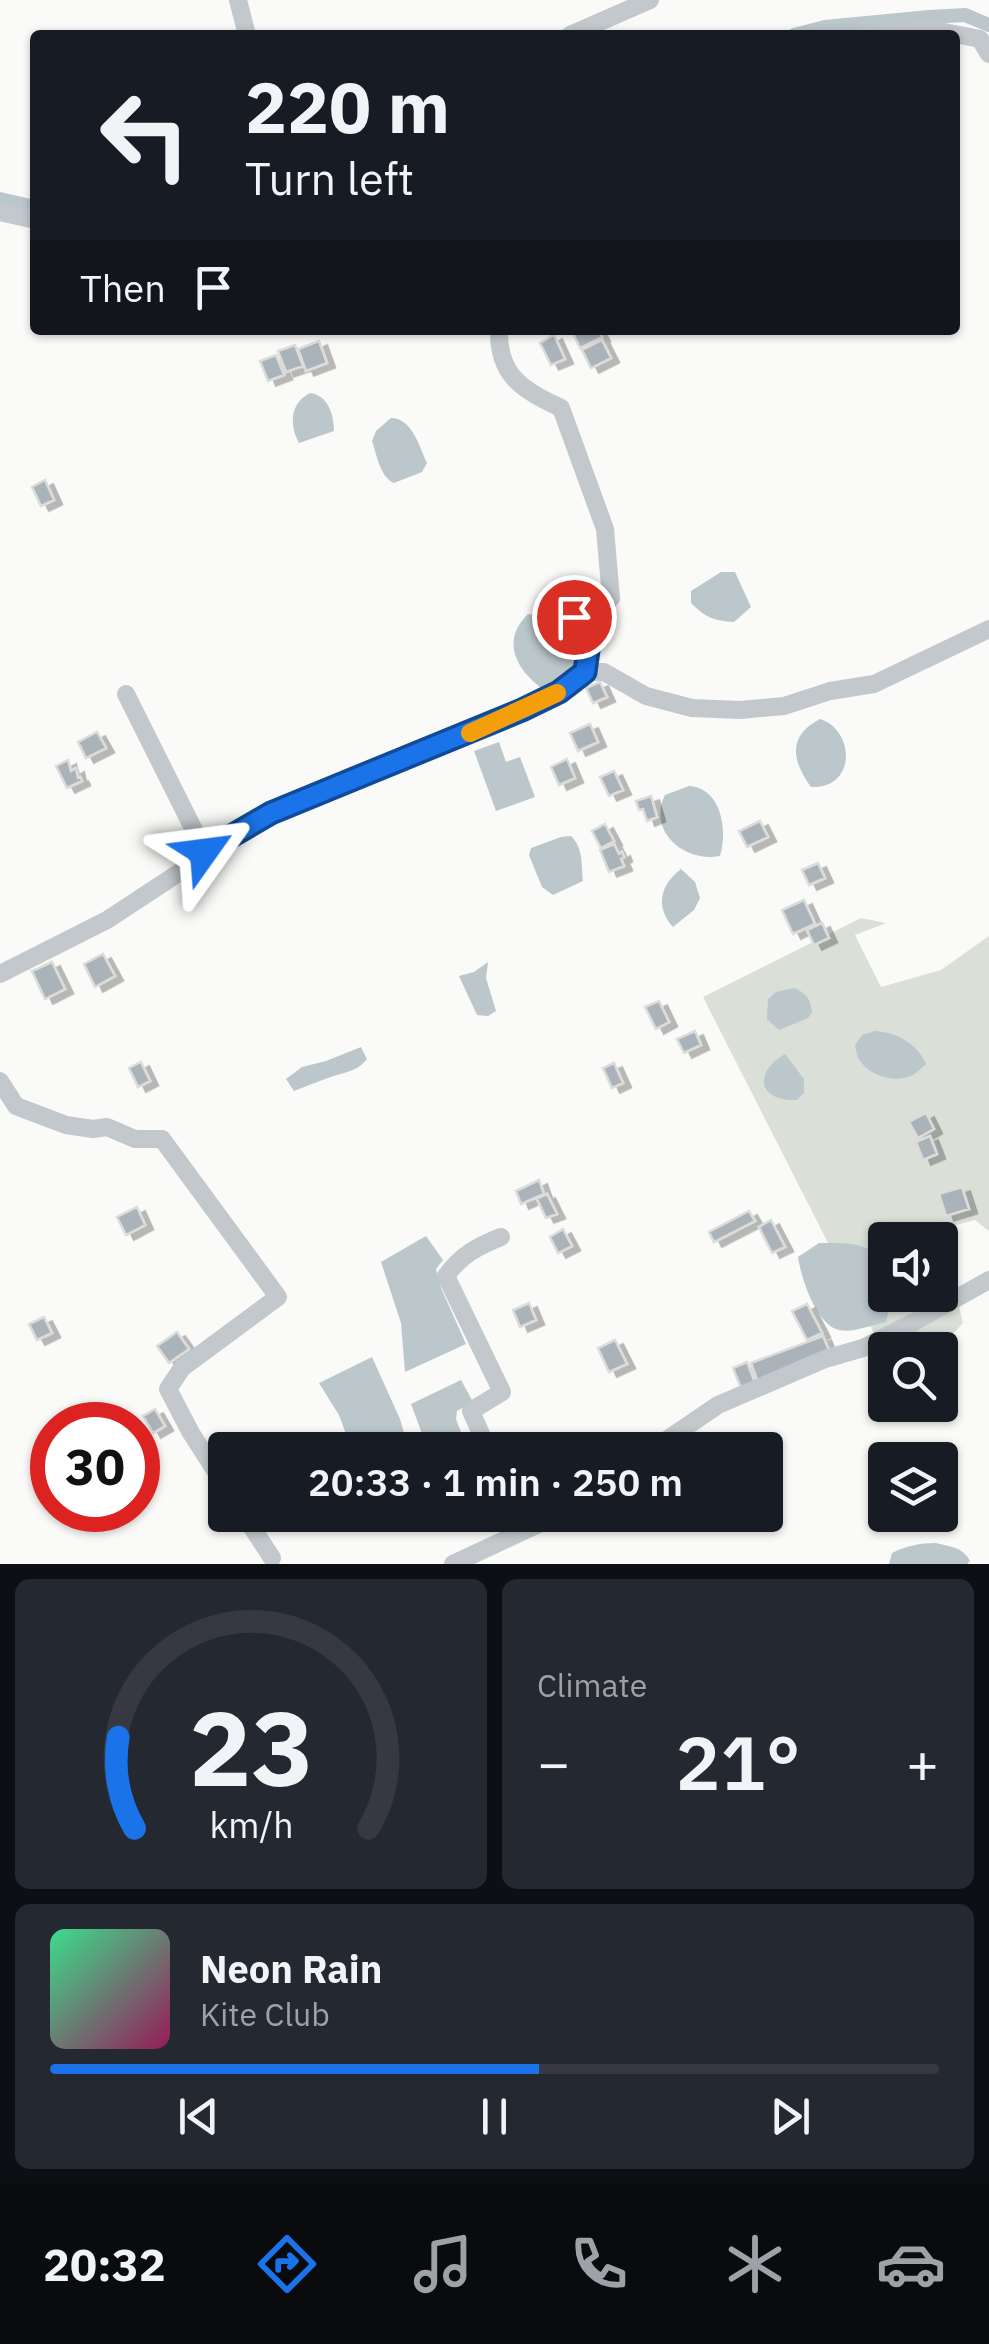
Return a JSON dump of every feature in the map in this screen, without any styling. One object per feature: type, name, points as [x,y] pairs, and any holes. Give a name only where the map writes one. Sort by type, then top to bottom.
[{"type":"street","points":[[238,0],[246,30]]},
{"type":"street","points":[[581,30],[650,0]]},
{"type":"street","points":[[960,36],[980,40],[989,54]]},
{"type":"street","points":[[0,212],[30,219]]},
{"type":"street","points":[[499,335],[506,370],[527,392],[560,408],[606,530],[611,598],[574,617],[588,650],[585,672]]},
{"type":"street","points":[[0,974],[107,920],[204,852],[271,813],[522,710],[559,692],[585,672],[604,672],[646,696],[692,708],[740,710],[784,706],[830,691],[874,684],[989,629]]},
{"type":"street","points":[[126,694],[204,852]]},
{"type":"street","points":[[0,1081],[16,1106],[66,1125],[108,1127],[134,1139],[162,1139],[278,1297],[182,1368],[168,1389],[208,1460]]},
{"type":"street","points":[[480,1432],[471,1411],[502,1392],[446,1276],[458,1259],[501,1237]]},
{"type":"street","points":[[678,1432],[718,1405],[825,1358],[863,1348],[989,1280]]},
{"type":"street","points":[[253,1532],[270,1562]]},
{"type":"street","points":[[453,1564],[505,1532]]},
{"type":"shaded area","points":[[310,393],[329,407],[334,431],[299,443],[293,415],[298,402]]},
{"type":"shaded area","points":[[391,418],[410,428],[427,463],[422,472],[394,483],[382,471],[372,441],[376,431]]},
{"type":"shaded area","points":[[721,572],[735,572],[751,607],[734,622],[710,617],[691,603],[691,591]]},
{"type":"shaded area","points":[[528,614],[554,618],[574,630],[583,666],[549,686],[540,687],[531,679],[514,652],[515,633]]},
{"type":"shaded area","points":[[820,719],[840,735],[846,758],[837,779],[811,787],[800,768],[796,750],[802,733]]},
{"type":"shaded area","points":[[499,742],[506,762],[520,757],[535,797],[496,811],[474,751]]},
{"type":"shaded area","points":[[689,786],[700,788],[715,802],[722,823],[720,856],[707,857],[682,849],[665,832],[661,808],[665,795]]},
{"type":"shaded area","points":[[571,836],[580,852],[583,881],[553,895],[542,887],[529,855],[531,848]]},
{"type":"shaded area","points":[[681,869],[695,882],[700,898],[694,910],[673,927],[664,912],[662,896],[668,882]]},
{"type":"shaded area","points":[[861,918],[886,923],[855,935],[881,987],[941,970],[989,936],[989,1231],[975,1220],[958,1225],[868,1222],[868,1312],[958,1312],[958,1303],[963,1323],[955,1332],[873,1332],[703,997]]},
{"type":"shaded area","points":[[488,962],[486,978],[496,1011],[488,1016],[477,1015],[459,976]]},
{"type":"shaded area","points":[[794,988],[808,998],[812,1013],[779,1030],[767,1019],[768,999],[776,992]]},
{"type":"shaded area","points":[[875,1031],[905,1040],[926,1064],[913,1075],[899,1079],[870,1071],[859,1059],[855,1045],[862,1035]]},
{"type":"shaded area","points":[[361,1047],[367,1059],[354,1070],[294,1091],[286,1079],[302,1067]]},
{"type":"shaded area","points":[[785,1054],[804,1079],[804,1093],[797,1100],[774,1096],[764,1085],[768,1069]]},
{"type":"shaded area","points":[[426,1236],[443,1260],[436,1269],[441,1288],[466,1344],[405,1372],[401,1323],[381,1262]]},
{"type":"shaded area","points":[[819,1243],[868,1249],[868,1312],[889,1312],[886,1322],[844,1331],[831,1326],[806,1288],[798,1257]]},
{"type":"shaded area","points":[[372,1357],[404,1432],[345,1432],[319,1383]]},
{"type":"shaded area","points":[[461,1380],[473,1402],[457,1411],[461,1432],[421,1432],[411,1404]]},
{"type":"shaded area","points":[[936,1543],[959,1550],[970,1561],[889,1564],[892,1553],[913,1545]]},
{"type":"building","points":[[554,335],[565,359],[551,365],[540,343]]},
{"type":"building","points":[[574,335],[602,337],[580,348]]},
{"type":"building","points":[[602,340],[611,358],[591,368],[582,350]]},
{"type":"building","points":[[319,341],[327,363],[306,371],[298,349]]},
{"type":"building","points":[[295,345],[303,366],[286,372],[278,351]]},
{"type":"building","points":[[276,355],[284,375],[268,381],[260,361]]},
{"type":"building","points":[[45,480],[54,500],[41,506],[32,487]]},
{"type":"building","points":[[600,682],[607,697],[593,703],[586,688]]},
{"type":"building","points":[[590,724],[598,742],[578,751],[570,733]]},
{"type":"building","points":[[97,732],[106,748],[86,758],[78,742]]},
{"type":"building","points":[[567,759],[575,778],[559,785],[551,767]]},
{"type":"building","points":[[68,760],[71,771],[76,768],[82,781],[67,788],[56,766]]},
{"type":"building","points":[[614,771],[623,790],[609,796],[600,777]]},
{"type":"building","points":[[651,796],[657,817],[647,821],[636,801]]},
{"type":"building","points":[[760,821],[768,837],[747,847],[739,831]]},
{"type":"building","points":[[605,824],[614,841],[601,848],[592,831]]},
{"type":"building","points":[[614,844],[619,854],[622,852],[624,866],[609,872],[600,850]]},
{"type":"building","points":[[818,863],[825,878],[809,885],[802,870]]},
{"type":"building","points":[[804,900],[815,924],[793,934],[782,910]]},
{"type":"building","points":[[822,923],[829,938],[814,945],[807,930]]},
{"type":"building","points":[[103,954],[115,976],[95,987],[84,964]]},
{"type":"building","points":[[52,962],[65,989],[45,999],[32,971]]},
{"type":"building","points":[[659,1001],[669,1022],[656,1029],[645,1007]]},
{"type":"building","points":[[695,1031],[701,1045],[684,1053],[677,1039]]},
{"type":"building","points":[[141,1062],[150,1081],[138,1087],[129,1068]]},
{"type":"building","points":[[614,1063],[623,1083],[612,1088],[603,1068]]},
{"type":"building","points":[[926,1113],[934,1129],[918,1138],[909,1122]]},
{"type":"building","points":[[930,1136],[937,1154],[923,1160],[916,1142]]},
{"type":"building","points":[[539,1180],[544,1194],[521,1204],[516,1191]]},
{"type":"building","points":[[962,1187],[969,1209],[946,1216],[939,1194]]},
{"type":"building","points":[[547,1194],[557,1214],[546,1218],[537,1199]]},
{"type":"building","points":[[137,1207],[145,1225],[126,1235],[117,1217]]},
{"type":"building","points":[[749,1211],[755,1221],[714,1242],[709,1232]]},
{"type":"building","points":[[771,1220],[785,1247],[772,1253],[759,1227]]},
{"type":"building","points":[[563,1229],[572,1246],[558,1253],[550,1237]]},
{"type":"building","points":[[529,1303],[536,1320],[520,1327],[513,1310]]},
{"type":"building","points":[[807,1304],[822,1333],[807,1340],[792,1311]]},
{"type":"building","points":[[44,1317],[52,1333],[37,1340],[29,1324]]},
{"type":"building","points":[[177,1332],[189,1349],[169,1363],[157,1346]]},
{"type":"building","points":[[823,1336],[830,1353],[757,1380],[751,1363]]},
{"type":"building","points":[[615,1340],[627,1364],[609,1372],[598,1348]]},
{"type":"building","points":[[747,1362],[755,1383],[741,1388],[733,1368]]},
{"type":"waterway","points":[[813,30],[965,15],[989,25]]},
{"type":"waterway","points":[[0,199],[30,206]]},
{"type":"slow traffic","points":[[470,733],[557,693]]},
{"type":"route","points":[[204,852],[271,813],[496,722],[559,692],[585,672],[588,650],[574,617]]}]
